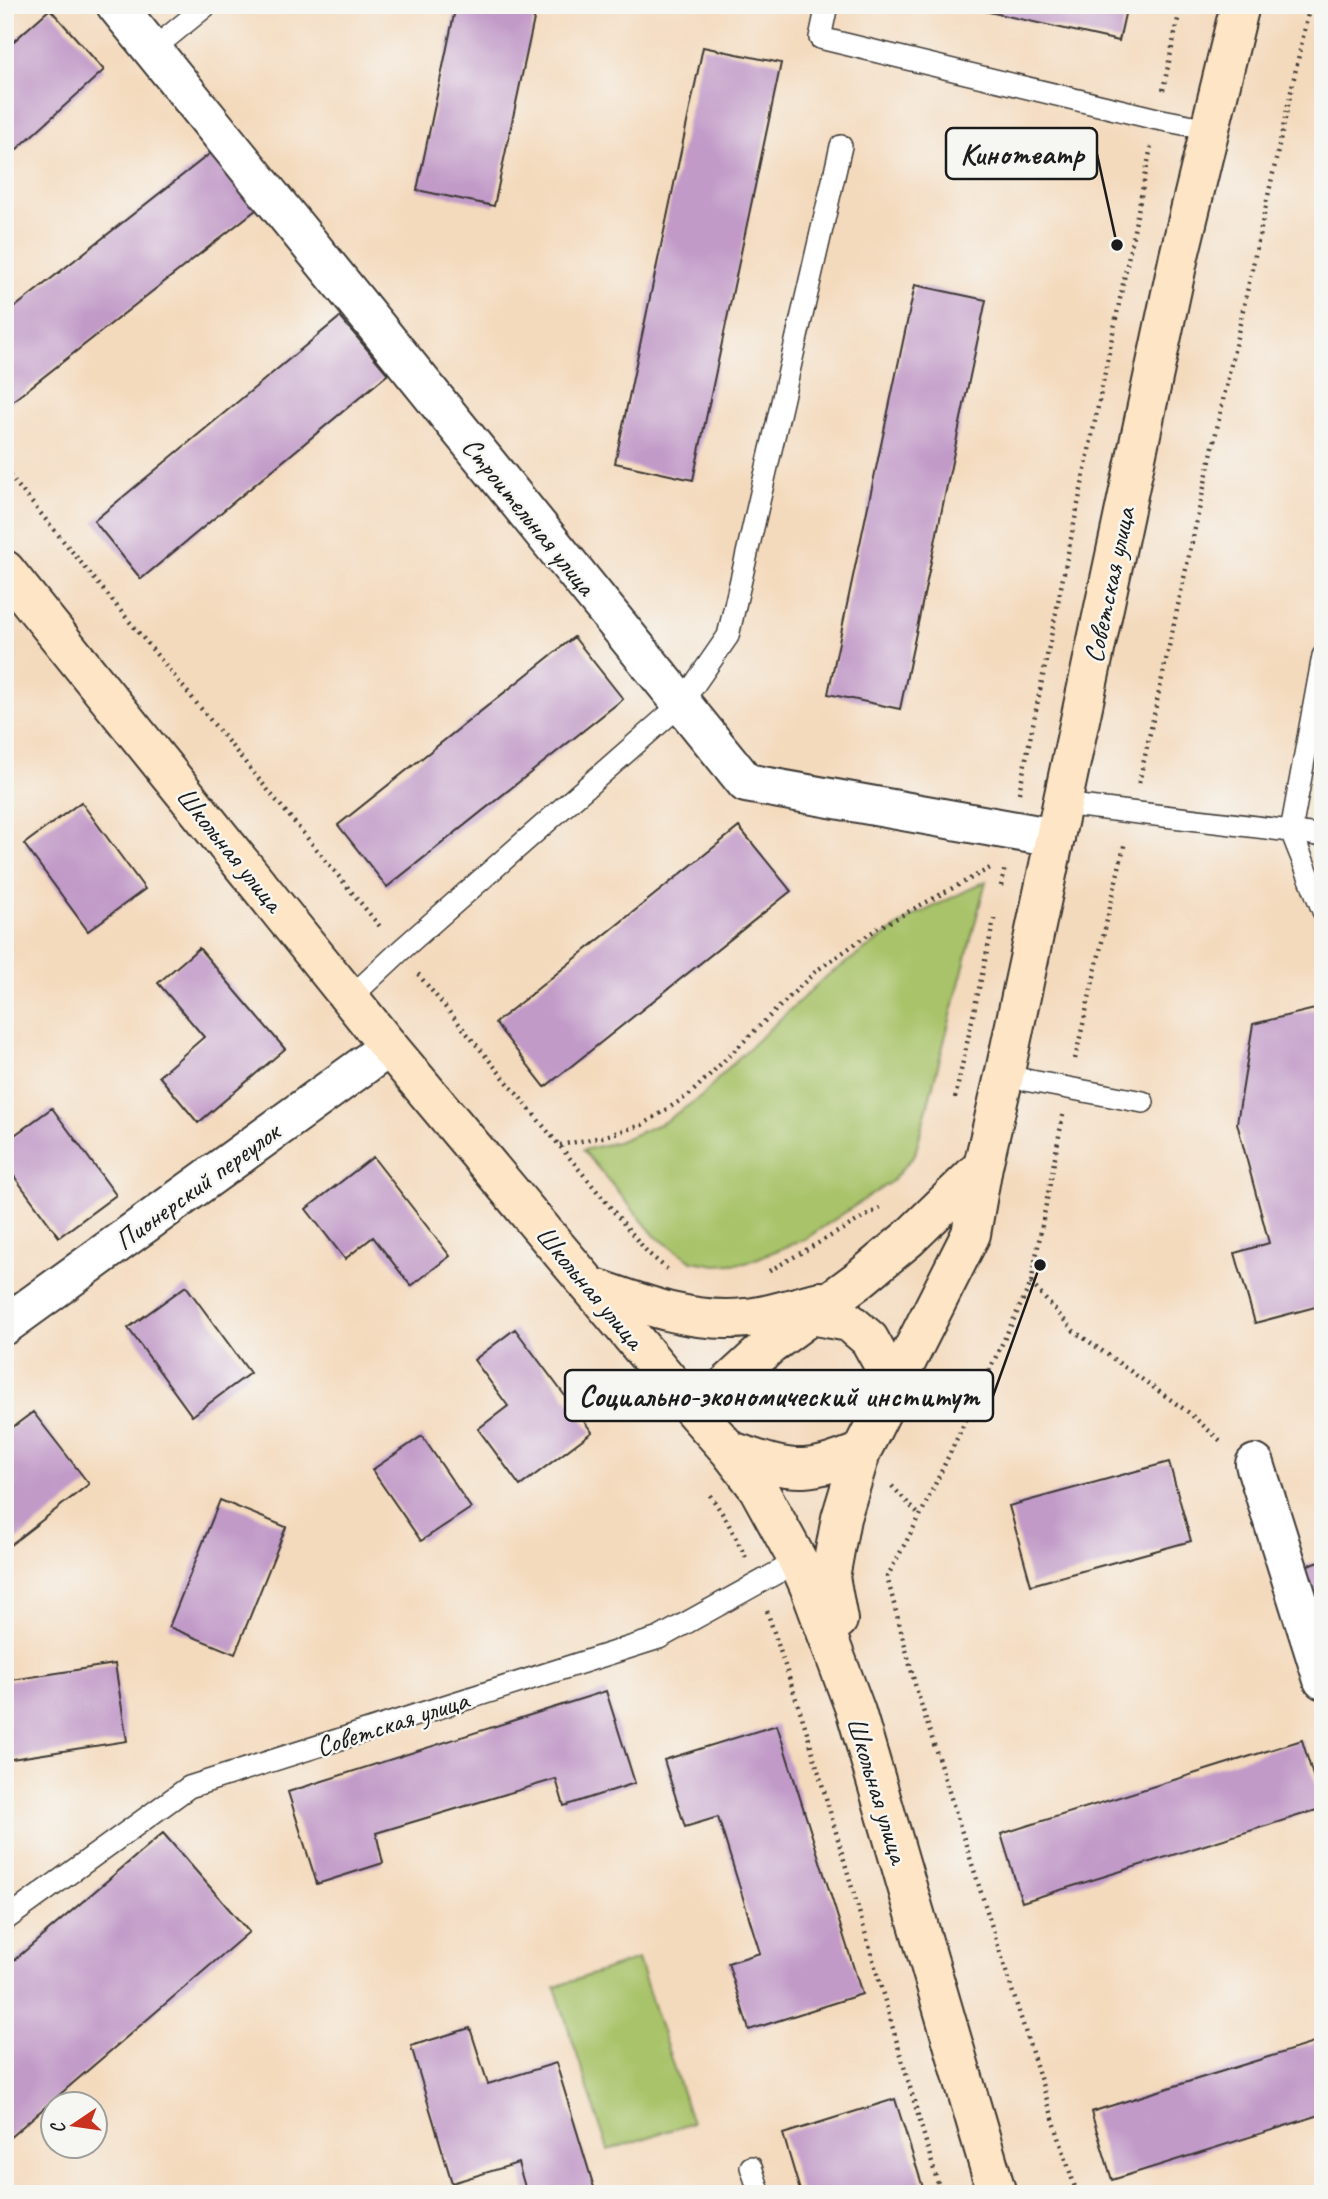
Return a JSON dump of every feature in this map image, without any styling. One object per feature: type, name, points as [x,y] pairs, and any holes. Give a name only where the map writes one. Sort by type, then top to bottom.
[{"type":"main road","name":"Советская улица","points":[[856,1712],[830,1577],[841,1518],[861,1452],[971,1234],[983,1166],[1179,256],[1240,5]]},
{"type":"main road","name":"Школьная улица","points":[[5,570],[389,1047],[695,1413],[729,1450],[758,1488],[798,1560],[856,1712],[996,2194]]},
{"type":"main road","points":[[695,1413],[769,1346],[909,1238],[983,1166]]},
{"type":"main road","points":[[589,1286],[661,1311],[704,1319],[748,1318],[823,1306],[849,1322],[869,1339],[884,1366],[885,1406]]},
{"type":"main road","points":[[729,1450],[768,1463],[802,1468],[829,1464],[861,1452]]},
{"type":"street","name":"Строительная улица","points":[[116,5],[746,783],[1059,821]]},
{"type":"street","name":"Пионерский переулок","points":[[5,1325],[389,1047]]},
{"type":"street","points":[[1255,1464],[1323,1680]]},
{"type":"lane","points":[[152,50],[207,5]]},
{"type":"lane","points":[[827,5],[820,38],[1157,119],[1209,129]]},
{"type":"lane","points":[[350,998],[681,704],[728,636],[841,146]]},
{"type":"lane","points":[[1323,656],[1291,831],[1323,911]]},
{"type":"lane","points":[[1059,821],[1132,811],[1323,836]]},
{"type":"lane","points":[[1004,1076],[1143,1102]]},
{"type":"lane","name":"Советская улица","points":[[5,1920],[189,1787],[659,1638],[798,1560]]},
{"type":"lane","points":[[751,2167],[760,2194]]},
{"type":"path","points":[[1077,2194],[916,1688],[887,1577],[920,1517],[1031,1283],[1068,1087],[1132,811],[1310,5]]},
{"type":"path","points":[[559,1145],[602,1137],[642,1125],[689,1095],[816,971],[878,928],[1006,861]]},
{"type":"path","points":[[1031,1283],[1074,1331],[1188,1412],[1220,1440],[1255,1464]]},
{"type":"path","points":[[769,1346],[920,1517]]},
{"type":"path","points":[[806,1729],[941,2194]]},
{"type":"green space","points":[[986,881],[915,1154],[892,1181],[805,1239],[746,1263],[717,1265],[692,1261],[655,1236],[583,1150],[617,1142],[664,1122],[702,1096],[732,1064],[824,978],[912,917]]},
{"type":"green space","points":[[638,1959],[692,2123],[608,2150],[555,1987]]},
{"type":"building","points":[[456,5],[537,5],[494,206],[417,190]]},
{"type":"building","points":[[958,5],[1127,5],[1119,41]]},
{"type":"building","points":[[50,9],[104,70],[5,160],[5,49]]},
{"type":"building","points":[[703,47],[781,63],[693,480],[615,463]]},
{"type":"building","points":[[212,152],[257,209],[9,404],[5,398],[5,315]]},
{"type":"building","points":[[915,285],[986,300],[900,709],[828,694]]},
{"type":"building","points":[[340,317],[388,374],[141,579],[94,521]]},
{"type":"building","points":[[574,637],[623,699],[387,887],[338,825]]},
{"type":"building","points":[[81,802],[145,889],[88,931],[24,844]]},
{"type":"building","points":[[739,827],[791,891],[545,1087],[495,1023]]},
{"type":"building","points":[[199,948],[285,1049],[198,1123],[159,1076],[204,1037],[158,983]]},
{"type":"building","points":[[1323,1007],[1323,1305],[1255,1323],[1235,1253],[1269,1243],[1237,1123],[1253,1024]]},
{"type":"building","points":[[52,1108],[116,1195],[59,1237],[5,1164],[5,1142]]},
{"type":"building","points":[[373,1157],[450,1256],[411,1286],[373,1237],[345,1259],[306,1209]]},
{"type":"building","points":[[186,1286],[250,1373],[192,1416],[128,1328]]},
{"type":"building","points":[[515,1329],[592,1432],[520,1486],[478,1429],[508,1406],[474,1360]]},
{"type":"building","points":[[33,1412],[89,1484],[5,1549],[5,1433]]},
{"type":"building","points":[[422,1436],[471,1508],[421,1541],[372,1470]]},
{"type":"building","points":[[1169,1462],[1191,1541],[1031,1585],[1009,1506]]},
{"type":"building","points":[[220,1500],[286,1527],[235,1654],[169,1627]]},
{"type":"building","points":[[1323,1560],[1323,1640],[1299,1568]]},
{"type":"building","points":[[115,1664],[127,1741],[5,1760],[5,1681]]},
{"type":"building","points":[[606,1691],[635,1783],[564,1806],[556,1779],[376,1833],[383,1863],[317,1884],[288,1792]]},
{"type":"building","points":[[777,1725],[862,1994],[749,2030],[728,1963],[760,1953],[718,1817],[685,1827],[664,1760]]},
{"type":"building","points":[[1302,1740],[1323,1808],[1022,1902],[1001,1834]]},
{"type":"building","points":[[163,1833],[249,1932],[65,2090],[38,2090],[38,2113],[8,2139],[5,2137],[5,1968]]},
{"type":"building","points":[[470,2028],[488,2084],[556,2063],[596,2194],[527,2194],[518,2163],[452,2183],[411,2046]]},
{"type":"building","points":[[1323,2040],[1323,2114],[1112,2180],[1091,2112]]},
{"type":"building","points":[[895,2099],[925,2194],[837,2194],[836,2190],[825,2194],[801,2194],[783,2134]]},
{"type":"place","name":"Кинотеатр","points":[[1117,245]]},
{"type":"place","name":"Социально-экономический институт","points":[[1040,1265]]}]
